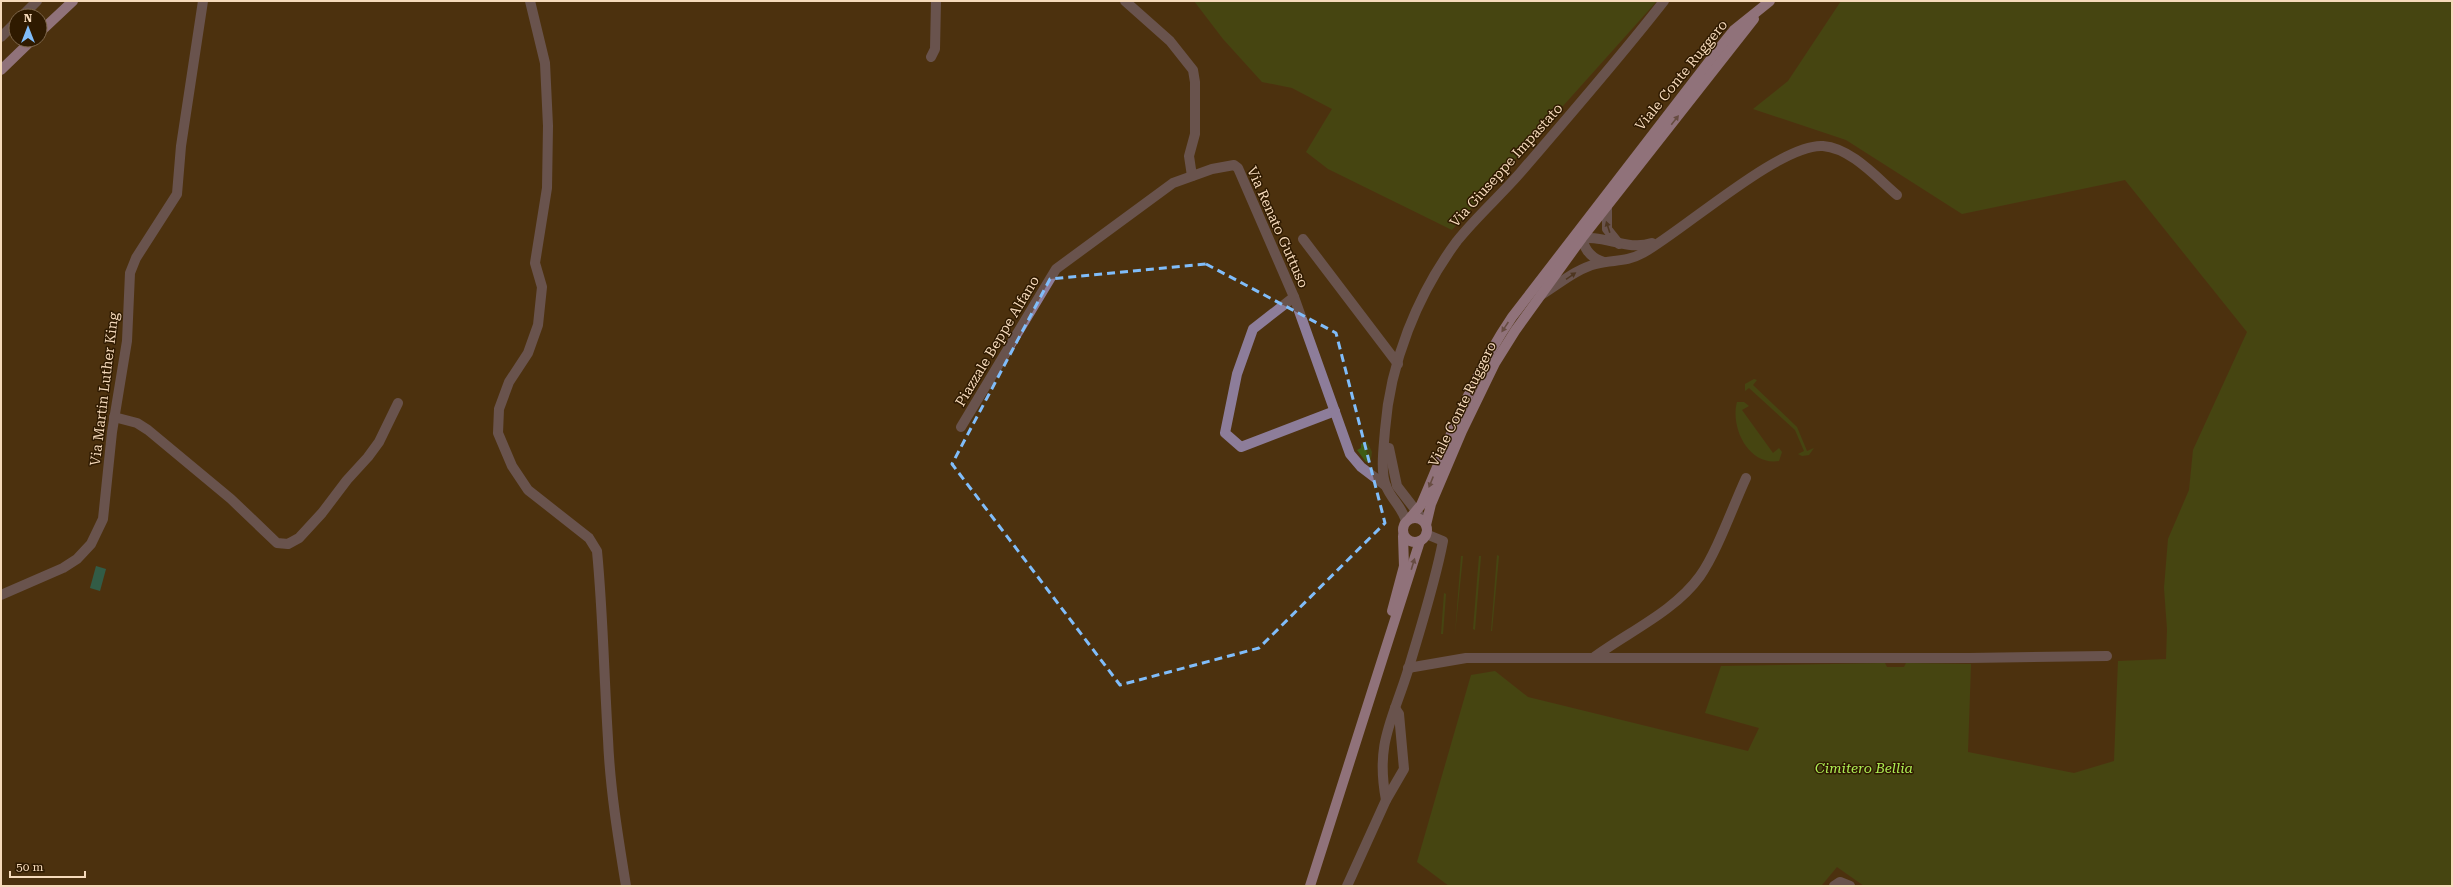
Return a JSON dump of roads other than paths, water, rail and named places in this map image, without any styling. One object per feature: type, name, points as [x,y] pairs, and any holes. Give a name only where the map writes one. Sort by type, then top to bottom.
[{"type":"main road","points":[[48,24],[72,1]]},
{"type":"main road","name":"Viale Conte Ruggero","points":[[1388,641],[1391,616],[1404,566],[1402,531],[1411,517],[1477,373],[1490,349],[1517,310],[1668,112],[1734,30],[1768,2]]},
{"type":"main road","name":"Viale Conte Ruggero","points":[[1388,641],[1431,504],[1462,431],[1495,363],[1539,296],[1582,238],[1768,2]]},
{"type":"main road","points":[[1,70],[24,48]]},
{"type":"main road","points":[[1403,536],[1412,542],[1424,530],[1420,518],[1411,517]]},
{"type":"main road","points":[[1310,886],[1388,641]]},
{"type":"street","name":"Via Martin Luther King","points":[[1,595],[62,568],[77,558],[94,540],[103,519],[114,417],[126,341],[130,273],[136,258],[177,194],[181,146],[203,1]]},
{"type":"street","points":[[530,1],[545,63],[548,126],[547,188],[535,263],[542,287],[538,325],[528,353],[509,382],[502,402],[498,433],[512,466],[528,490],[589,538],[597,551],[607,685],[608,746],[615,819],[626,886]]},
{"type":"street","points":[[931,57],[935,49],[936,1]]},
{"type":"street","points":[[1125,1],[1170,41],[1193,70],[1195,82],[1195,134],[1189,156],[1192,176]]},
{"type":"street","name":"Via Giuseppe Impastato","points":[[1385,426],[1387,409],[1398,364],[1419,302],[1437,270],[1458,240],[1509,186],[1664,1]]},
{"type":"street","points":[[1606,263],[1593,258],[1584,247],[1582,238],[1583,230],[1655,136],[1668,112]]},
{"type":"street","points":[[1539,296],[1579,271],[1598,263],[1631,259],[1790,154],[1812,146],[1833,148],[1846,153],[1897,195]]},
{"type":"street","name":"Via Renato Guttuso","points":[[1056,269],[1173,183],[1228,164],[1238,168],[1294,297],[1336,411],[1350,454],[1361,467],[1386,486]]},
{"type":"street","points":[[1607,207],[1607,229],[1619,244]]},
{"type":"street","points":[[1517,310],[1537,290],[1576,240],[1582,238],[1635,247],[1663,239]]},
{"type":"street","points":[[1303,239],[1398,364]]},
{"type":"street","name":"Piazzale Beppe Alfano","points":[[961,427],[1056,269]]},
{"type":"street","points":[[1294,297],[1253,329],[1237,374],[1225,433],[1241,447],[1336,411]]},
{"type":"street","points":[[114,417],[137,423],[148,430],[231,499],[277,543],[288,544],[299,538],[322,513],[347,480],[368,457],[379,442],[398,402]]},
{"type":"street","points":[[1385,426],[1393,476],[1411,517]]},
{"type":"street","points":[[1385,426],[1384,458],[1386,486],[1403,511],[1411,517]]},
{"type":"street","points":[[1593,658],[1657,615],[1691,587],[1701,575],[1746,478]]},
{"type":"street","points":[[1386,800],[1382,761],[1386,731],[1408,668],[1443,541],[1424,530]]},
{"type":"street","points":[[1408,668],[1466,658],[2107,656]]},
{"type":"street","points":[[1347,886],[1386,800],[1404,768],[1399,714],[1395,708]]},
{"type":"street","points":[[1834,886],[1840,882],[1850,886]]},
{"type":"water","points":[[96,566],[106,569],[100,591],[90,588]]},
{"type":"park label","name":"Cimitero Bellia","points":[[1864,768]]}]
